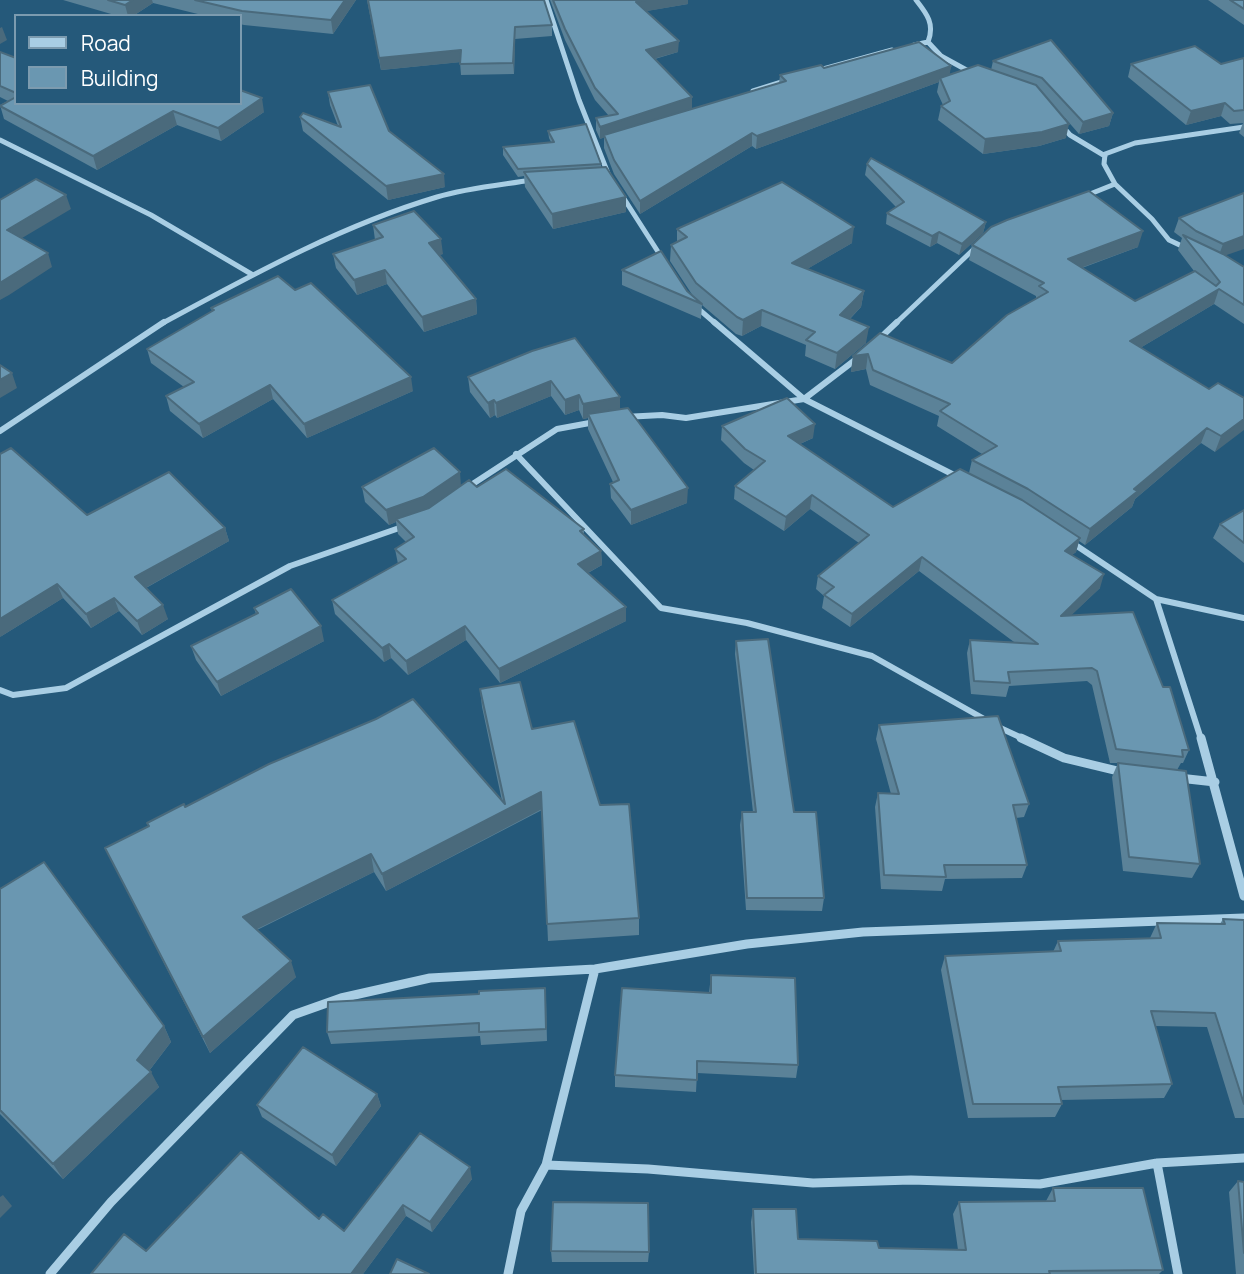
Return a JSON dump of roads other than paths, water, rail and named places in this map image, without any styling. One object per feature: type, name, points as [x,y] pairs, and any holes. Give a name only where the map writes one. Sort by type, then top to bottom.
[{"type":"street","points":[[546,0],[579,100],[609,176],[669,268]]},
{"type":"street","points":[[916,0],[930,20],[933,32],[928,42]]},
{"type":"street","points":[[806,74],[857,57],[928,42]]},
{"type":"street","points":[[928,42],[943,56],[985,78]]},
{"type":"street","points":[[741,94],[793,78]]},
{"type":"street","points":[[1061,124],[1070,135],[1105,156]]},
{"type":"street","points":[[1105,156],[1135,144],[1244,127]]},
{"type":"street","points":[[0,141],[151,215],[253,275]]},
{"type":"street","points":[[597,145],[610,141]]},
{"type":"street","points":[[1105,156],[1104,164],[1115,184],[1169,240],[1192,251]]},
{"type":"street","points":[[596,177],[609,176]]},
{"type":"street","points":[[0,431],[151,329],[253,275],[388,214],[440,196],[543,179]]},
{"type":"street","points":[[1081,197],[1115,184]]},
{"type":"street","points":[[876,341],[985,238]]},
{"type":"street","points":[[691,303],[804,399],[961,478]]},
{"type":"street","points":[[620,418],[662,415],[686,418],[804,399],[866,351]]},
{"type":"street","points":[[457,495],[557,429],[607,420]]},
{"type":"street","points":[[516,454],[661,608],[747,623],[872,656],[969,712],[1064,758],[1128,773]]},
{"type":"street","points":[[0,690],[13,695],[66,688],[290,566],[417,521]]},
{"type":"street","points":[[1066,539],[1156,598],[1244,618]]},
{"type":"street","points":[[1156,598],[1215,782],[1244,896]]},
{"type":"street","points":[[1165,777],[1215,782]]},
{"type":"street","points":[[50,1274],[111,1202],[293,1015],[341,998],[430,978],[595,969],[747,944],[863,932],[1244,918]]},
{"type":"street","points":[[508,1274],[521,1211],[545,1165],[595,969]]},
{"type":"street","points":[[545,1165],[648,1169],[813,1183],[911,1180],[1040,1184],[1157,1163],[1244,1158]]},
{"type":"street","points":[[1157,1163],[1178,1274]]}]
